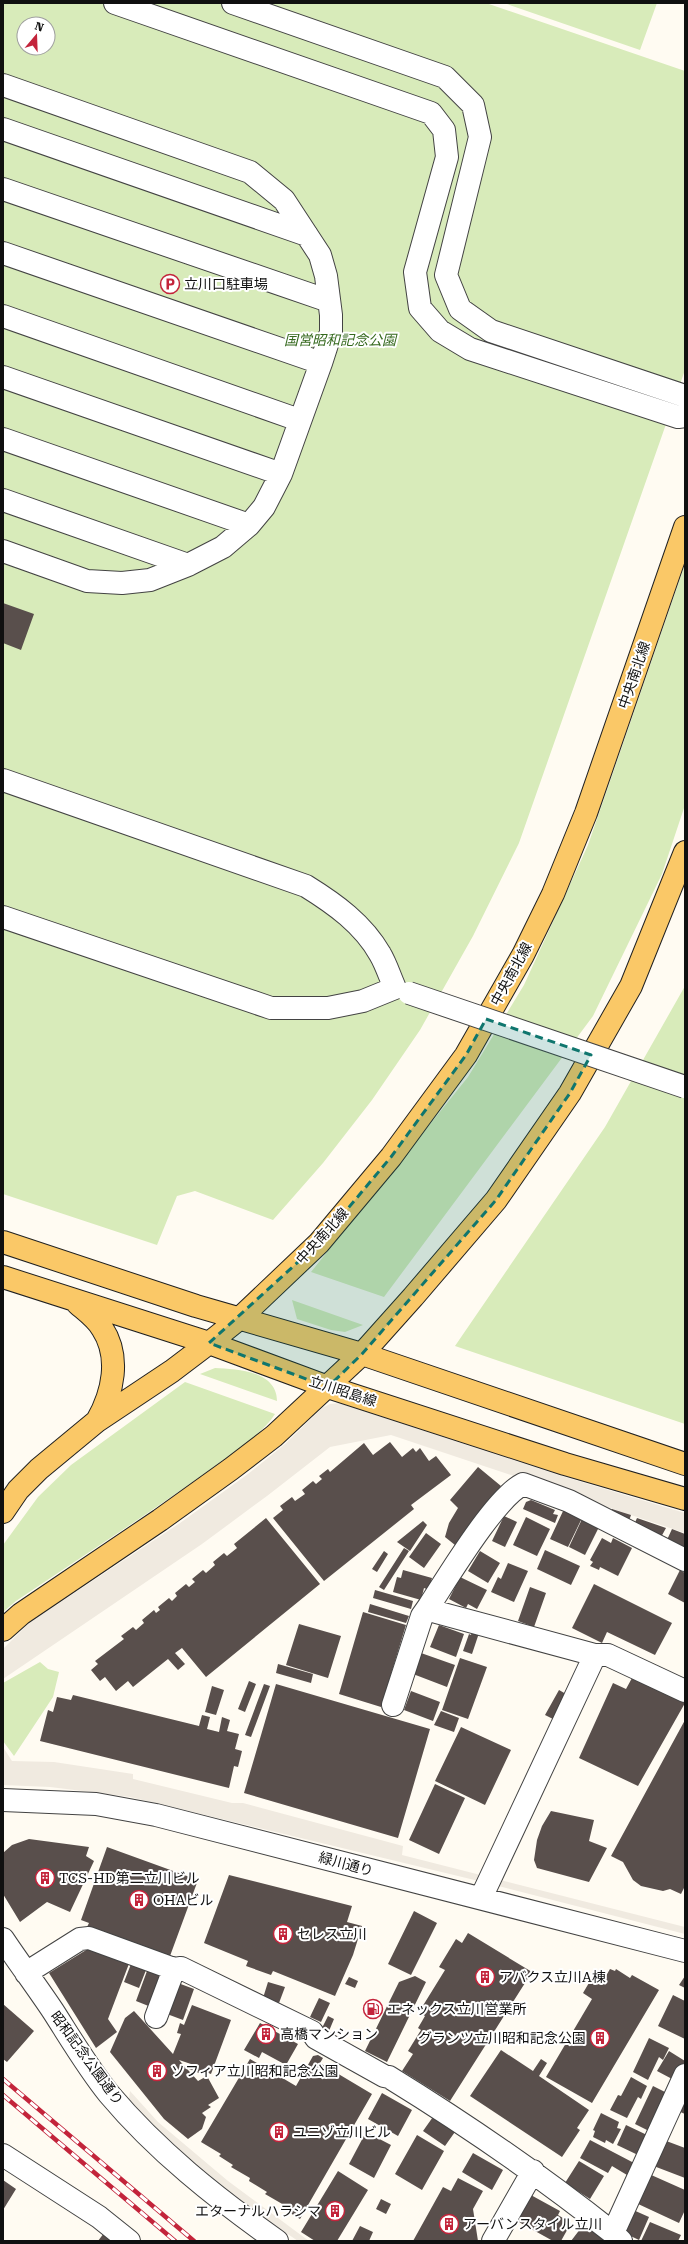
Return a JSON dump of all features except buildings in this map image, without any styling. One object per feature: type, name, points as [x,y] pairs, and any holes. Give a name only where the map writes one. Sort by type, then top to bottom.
[{"type":"main road","name":"中央南北線","points":[[97,1421],[172,1371],[239,1319],[319,1243],[391,1157],[470,1048],[522,955],[553,894],[586,813],[685,527]]},
{"type":"main road","points":[[3,1630],[22,1614],[231,1469],[274,1436],[362,1354],[496,1200],[570,1093],[631,986],[685,852]]},
{"type":"main road","points":[[3,1242],[239,1319],[362,1354],[685,1464]]},
{"type":"main road","name":"立川昭島線","points":[[3,1277],[209,1343],[328,1387],[565,1464],[685,1499]]},
{"type":"main road","points":[[3,1512],[18,1490],[39,1469],[97,1421],[106,1406],[112,1389],[114,1372],[112,1356],[102,1328],[73,1300]]},
{"type":"street","points":[[115,3],[431,113],[444,130],[447,157],[415,272],[420,308],[440,331],[470,349],[678,417],[685,416]]},
{"type":"street","points":[[233,3],[445,77],[473,105],[480,137],[446,275],[460,309],[491,331],[685,396]]},
{"type":"street","points":[[3,85],[250,172],[284,200],[320,255],[326,276],[331,315],[331,332],[281,474],[264,507],[249,525],[223,547],[188,565],[150,580],[122,583],[87,581],[3,551]]},
{"type":"street","points":[[3,129],[307,235]]},
{"type":"street","points":[[3,189],[329,301]]},
{"type":"street","points":[[3,253],[321,363]]},
{"type":"street","points":[[3,316],[299,420]]},
{"type":"street","points":[[3,377],[281,474]]},
{"type":"street","points":[[3,439],[249,525]]},
{"type":"street","points":[[3,500],[188,565]]},
{"type":"street","points":[[3,780],[306,886],[331,902],[357,924],[380,954],[402,990]]},
{"type":"street","points":[[3,917],[271,1008],[328,1008],[363,1001],[402,990],[685,1087]]},
{"type":"street","points":[[393,1705],[422,1616],[475,1538],[513,1489],[523,1484],[569,1501],[685,1560]]},
{"type":"street","points":[[429,1606],[436,1612],[595,1656],[608,1655],[685,1691]]},
{"type":"street","points":[[481,1898],[595,1656]]},
{"type":"street","name":"緑川通り","points":[[3,1800],[72,1803],[133,1810],[685,1951]]},
{"type":"street","points":[[26,1973],[80,1939],[89,1938],[174,1969],[181,1968],[312,2032],[316,2038],[384,2076],[389,2077],[427,2100],[534,2171],[617,2237],[685,2075]]},
{"type":"street","name":"昭和記念公園通り","points":[[3,1939],[104,2086],[131,2118],[154,2143],[194,2177],[277,2241]]},
{"type":"street","points":[[156,2017],[174,1969]]},
{"type":"street","points":[[3,2155],[99,2217],[129,2241]]},
{"type":"street","points":[[492,2241],[534,2171]]},
{"type":"highlighted area","points":[[486,1019],[591,1055],[570,1093],[496,1200],[362,1354],[328,1387],[209,1343],[319,1243],[391,1157],[466,1055]]},
{"type":"green space","name":"国営昭和記念公園","points":[[3,3],[486,3],[685,71],[685,370],[519,843],[473,936],[420,1030],[372,1100],[323,1163],[273,1220],[195,1191],[177,1196],[157,1245],[3,1194]]},
{"type":"green space","points":[[504,3],[657,3],[640,50]]},
{"type":"green space","points":[[685,564],[685,805],[662,874],[593,1016],[384,1297],[311,1272],[468,1077],[524,985],[588,845]]},
{"type":"green space","points":[[685,986],[685,1424],[455,1346],[605,1127]]},
{"type":"green space","points":[[292,1300],[363,1325],[345,1332],[331,1330],[297,1319]]},
{"type":"green space","points":[[215,1368],[244,1371],[263,1378],[270,1383],[275,1391],[277,1401],[200,1374]]},
{"type":"green space","points":[[185,1382],[275,1414],[253,1438],[234,1452],[16,1601],[3,1612],[3,1545],[38,1497],[71,1465]]},
{"type":"green space","points":[[40,1662],[48,1669],[59,1672],[53,1697],[14,1756],[3,1741],[3,1683]]},
{"type":"shaded area","points":[[339,1403],[565,1477],[685,1513],[685,1533],[391,1435],[330,1447],[202,1544],[3,1679],[3,1649],[29,1623],[180,1523],[248,1474],[285,1444],[322,1408],[330,1404]]},
{"type":"shaded area","points":[[3,1747],[12,1761],[54,1762],[133,1774],[133,1779],[232,1803],[243,1803],[403,1846],[402,1855],[685,1927],[685,1934],[487,1883],[130,1797],[50,1787],[3,1785]]},
{"type":"shaded area","points":[[130,2091],[158,2122],[228,2181],[309,2241],[298,2241],[252,2210],[178,2150],[129,2100]]},
{"type":"railway","points":[[3,2079],[194,2241]]},
{"type":"railway","points":[[3,2095],[175,2241]]},
{"type":"place","name":"立川口駐車場","points":[[170,284]]},
{"type":"place","name":"TCS-HD第二立川ビル","points":[[45,1878]]},
{"type":"place","name":"OHAビル","points":[[139,1900]]},
{"type":"place","name":"セレス立川","points":[[283,1934]]},
{"type":"place","name":"アバクス立川A棟","points":[[485,1977]]},
{"type":"place","name":"エネックス立川営業所","points":[[373,2009]]},
{"type":"place","name":"高橋マンション","points":[[266,2034]]},
{"type":"place","name":"グランツ立川昭和記念公園","points":[[600,2038]]},
{"type":"place","name":"ソフィア立川昭和記念公園","points":[[157,2071]]},
{"type":"place","name":"ユニゾ立川ビル","points":[[279,2132]]},
{"type":"place","name":"エターナルハラシマ","points":[[335,2211]]},
{"type":"place","name":"アーバンスタイル立川","points":[[449,2224]]}]
